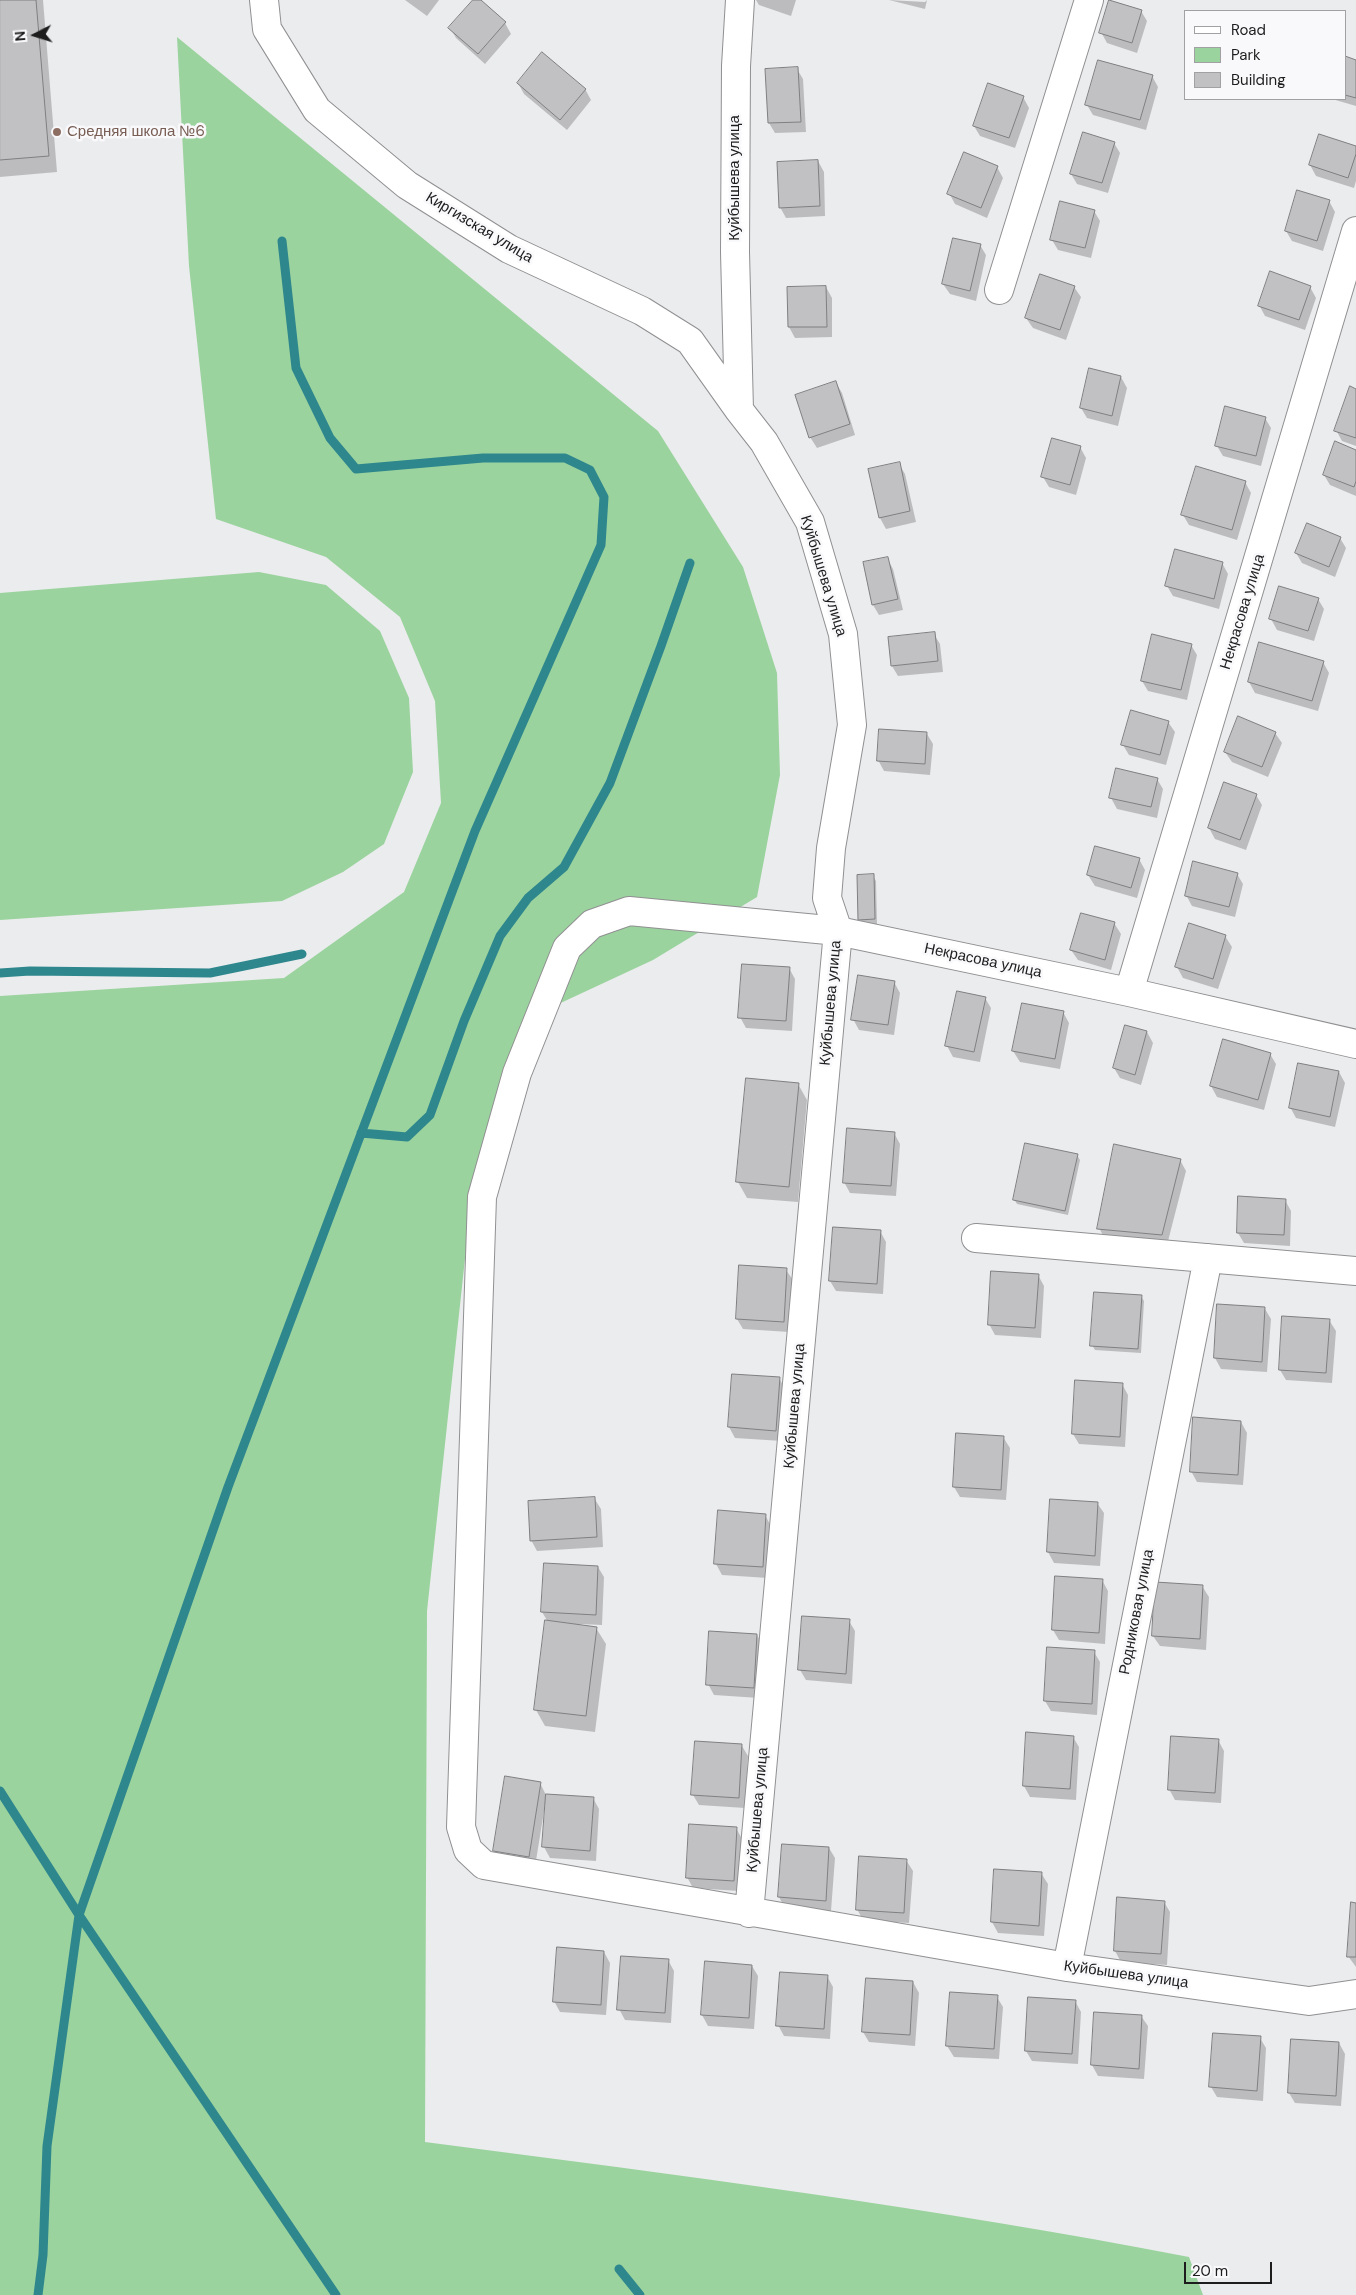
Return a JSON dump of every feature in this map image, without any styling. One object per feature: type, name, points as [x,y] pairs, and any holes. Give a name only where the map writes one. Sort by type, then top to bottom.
[{"type":"street","name":"Киргизская улица","points":[[264,0],[267,29],[317,110],[407,185],[509,249],[642,311],[690,341],[739,410]]},
{"type":"street","name":"Куйбышева улица","points":[[740,0],[736,66],[735,242],[739,410],[764,442],[810,522],[843,634],[852,725],[831,848],[827,898],[838,931],[749,1912]]},
{"type":"street","points":[[999,290],[1089,0]]},
{"type":"street","name":"Некрасова улица","points":[[1129,992],[1356,231]]},
{"type":"street","name":"Некрасова улица","points":[[484,1865],[468,1850],[461,1827],[482,1196],[517,1073],[567,948],[592,924],[629,911],[838,931],[1129,992],[1356,1044]]},
{"type":"street","points":[[976,1238],[1356,1271]]},
{"type":"street","name":"Родниковая улица","points":[[1067,1967],[1208,1258]]},
{"type":"street","name":"Куйбышева улица","points":[[484,1865],[1067,1967],[1309,2002],[1356,1994]]},
{"type":"green space","points":[[177,37],[658,431],[743,567],[777,673],[780,775],[757,897],[653,960],[537,1014],[471,1203],[427,1611],[425,2142],[713,2180],[904,2208],[1094,2239],[1189,2257],[1203,2295],[0,2295],[0,996],[284,978],[404,892],[441,803],[435,701],[400,617],[326,557],[216,519],[189,266]]},
{"type":"green space","points":[[259,572],[326,585],[380,631],[409,698],[413,772],[384,844],[343,872],[282,901],[0,920],[0,593]]},
{"type":"building","points":[[0,0],[36,0],[49,156],[0,160]]},
{"type":"building","points":[[473,0],[481,0],[506,22],[478,54],[448,28]]},
{"type":"building","points":[[1109,0],[1142,10],[1132,43],[1099,33]]},
{"type":"building","points":[[542,52],[586,89],[560,120],[517,83]]},
{"type":"building","points":[[1346,56],[1356,60],[1356,98],[1346,95]]},
{"type":"building","points":[[1098,60],[1153,75],[1140,120],[1085,105]]},
{"type":"building","points":[[798,67],[801,122],[768,123],[765,69]]},
{"type":"building","points":[[988,83],[1024,96],[1009,138],[973,126]]},
{"type":"building","points":[[1083,132],[1115,142],[1102,183],[1070,174]]},
{"type":"building","points":[[1319,134],[1356,146],[1356,154],[1348,178],[1309,165]]},
{"type":"building","points":[[964,152],[998,166],[981,208],[947,194]]},
{"type":"building","points":[[818,160],[820,206],[779,208],[777,162]]},
{"type":"building","points":[[1297,190],[1330,200],[1317,241],[1285,231]]},
{"type":"building","points":[[1060,201],[1095,210],[1085,248],[1050,240]]},
{"type":"building","points":[[953,238],[981,244],[970,291],[942,284]]},
{"type":"building","points":[[1270,271],[1311,286],[1299,320],[1258,306]]},
{"type":"building","points":[[1040,274],[1075,286],[1060,330],[1025,318]]},
{"type":"building","points":[[826,286],[827,327],[788,327],[787,287]]},
{"type":"building","points":[[1089,368],[1121,376],[1112,416],[1080,408]]},
{"type":"building","points":[[836,381],[850,424],[809,438],[795,395]]},
{"type":"building","points":[[1350,386],[1356,389],[1356,438],[1334,431]]},
{"type":"building","points":[[1225,406],[1266,417],[1256,456],[1215,446]]},
{"type":"building","points":[[1052,438],[1081,446],[1070,485],[1041,477]]},
{"type":"building","points":[[1335,441],[1356,450],[1356,481],[1354,487],[1323,475]]},
{"type":"building","points":[[900,462],[910,511],[879,518],[868,469]]},
{"type":"building","points":[[1196,466],[1246,481],[1232,530],[1181,515]]},
{"type":"building","points":[[1307,523],[1341,537],[1329,567],[1295,553]]},
{"type":"building","points":[[1175,549],[1223,562],[1214,599],[1165,586]]},
{"type":"building","points":[[888,557],[898,599],[872,605],[863,562]]},
{"type":"building","points":[[1279,586],[1319,598],[1308,631],[1269,619]]},
{"type":"building","points":[[935,632],[938,661],[891,666],[888,637]]},
{"type":"building","points":[[1152,634],[1192,644],[1181,690],[1141,681]]},
{"type":"building","points":[[1259,642],[1324,661],[1312,701],[1248,682]]},
{"type":"building","points":[[1131,710],[1169,721],[1160,755],[1121,745]]},
{"type":"building","points":[[1238,716],[1276,732],[1262,767],[1224,752]]},
{"type":"building","points":[[879,729],[927,732],[925,764],[877,761]]},
{"type":"building","points":[[1116,768],[1158,778],[1151,807],[1109,798]]},
{"type":"building","points":[[1224,782],[1257,794],[1240,840],[1208,828]]},
{"type":"building","points":[[1095,846],[1140,858],[1131,888],[1087,875]]},
{"type":"building","points":[[1193,861],[1238,873],[1229,907],[1185,896]]},
{"type":"building","points":[[874,874],[875,919],[858,920],[857,875]]},
{"type":"building","points":[[1081,913],[1115,922],[1105,960],[1070,950]]},
{"type":"building","points":[[1189,923],[1226,935],[1213,979],[1175,967]]},
{"type":"building","points":[[742,964],[790,967],[786,1021],[738,1018]]},
{"type":"building","points":[[858,975],[895,981],[888,1025],[851,1020]]},
{"type":"building","points":[[957,991],[986,997],[974,1052],[945,1046]]},
{"type":"building","points":[[1022,1003],[1064,1011],[1055,1059],[1012,1051]]},
{"type":"building","points":[[1125,1025],[1147,1031],[1135,1075],[1113,1068]]},
{"type":"building","points":[[1223,1039],[1271,1053],[1258,1100],[1210,1086]]},
{"type":"building","points":[[1298,1063],[1339,1071],[1330,1117],[1289,1108]]},
{"type":"building","points":[[746,1078],[799,1083],[789,1187],[736,1182]]},
{"type":"building","points":[[847,1128],[895,1132],[891,1186],[843,1183]]},
{"type":"building","points":[[1025,1143],[1078,1154],[1065,1211],[1013,1200]]},
{"type":"building","points":[[1114,1144],[1181,1159],[1162,1235],[1097,1229]]},
{"type":"building","points":[[1238,1196],[1286,1199],[1284,1235],[1237,1233]]},
{"type":"building","points":[[833,1227],[881,1230],[877,1284],[829,1281]]},
{"type":"building","points":[[739,1265],[787,1268],[784,1322],[736,1319]]},
{"type":"building","points":[[991,1271],[1039,1274],[1035,1328],[988,1325]]},
{"type":"building","points":[[1094,1292],[1142,1295],[1138,1349],[1090,1346]]},
{"type":"building","points":[[1217,1304],[1265,1307],[1262,1362],[1214,1358]]},
{"type":"building","points":[[1282,1316],[1330,1319],[1326,1373],[1279,1370]]},
{"type":"building","points":[[732,1374],[780,1377],[776,1431],[728,1427]]},
{"type":"building","points":[[1075,1380],[1123,1383],[1120,1437],[1072,1434]]},
{"type":"building","points":[[1193,1417],[1241,1421],[1238,1475],[1190,1472]]},
{"type":"building","points":[[956,1433],[1004,1436],[1001,1490],[953,1487]]},
{"type":"building","points":[[595,1497],[597,1537],[530,1541],[528,1501]]},
{"type":"building","points":[[1050,1499],[1098,1502],[1095,1556],[1047,1552]]},
{"type":"building","points":[[718,1510],[766,1514],[763,1567],[714,1564]]},
{"type":"building","points":[[544,1563],[598,1566],[596,1615],[541,1612]]},
{"type":"building","points":[[1055,1576],[1103,1579],[1099,1633],[1052,1630]]},
{"type":"building","points":[[1155,1582],[1203,1585],[1200,1639],[1152,1636]]},
{"type":"building","points":[[802,1616],[850,1619],[846,1674],[798,1670]]},
{"type":"building","points":[[545,1620],[597,1627],[586,1716],[534,1710]]},
{"type":"building","points":[[709,1631],[757,1634],[754,1688],[706,1685]]},
{"type":"building","points":[[1047,1647],[1095,1650],[1092,1704],[1044,1701]]},
{"type":"building","points":[[1026,1732],[1074,1736],[1070,1789],[1023,1786]]},
{"type":"building","points":[[1171,1736],[1219,1739],[1215,1793],[1168,1790]]},
{"type":"building","points":[[695,1741],[742,1744],[739,1798],[691,1795]]},
{"type":"building","points":[[505,1776],[541,1782],[529,1857],[493,1851]]},
{"type":"building","points":[[546,1794],[594,1797],[590,1851],[542,1847]]},
{"type":"building","points":[[689,1824],[737,1827],[734,1881],[686,1878]]},
{"type":"building","points":[[782,1844],[829,1847],[826,1901],[778,1897]]},
{"type":"building","points":[[859,1856],[907,1859],[904,1913],[856,1910]]},
{"type":"building","points":[[994,1869],[1042,1872],[1039,1926],[991,1922]]},
{"type":"building","points":[[1117,1897],[1165,1901],[1161,1954],[1114,1951]]},
{"type":"building","points":[[1351,1902],[1356,1903],[1356,1957],[1347,1957]]},
{"type":"building","points":[[557,1947],[604,1951],[601,2005],[553,2002]]},
{"type":"building","points":[[621,1956],[669,1959],[665,2013],[617,2010]]},
{"type":"building","points":[[705,1961],[752,1965],[749,2018],[701,2015]]},
{"type":"building","points":[[780,1972],[828,1975],[824,2029],[776,2026]]},
{"type":"building","points":[[866,1978],[913,1981],[910,2035],[862,2032]]},
{"type":"building","points":[[950,1992],[998,1995],[994,2049],[946,2046]]},
{"type":"building","points":[[1028,1997],[1076,2000],[1072,2054],[1025,2051]]},
{"type":"building","points":[[1094,2012],[1142,2015],[1139,2069],[1091,2065]]},
{"type":"building","points":[[1213,2033],[1261,2036],[1257,2091],[1209,2087]]},
{"type":"building","points":[[1291,2039],[1339,2042],[1336,2096],[1288,2093]]},
{"type":"waterway","points":[[38,2295],[43,2255],[47,2146],[79,1915],[228,1487],[475,831],[601,545],[604,497],[590,470],[565,458],[483,458],[356,469],[330,438],[296,368],[282,241]]},
{"type":"waterway","points":[[361,1133],[407,1137],[430,1115],[464,1021],[500,936],[528,898],[564,867],[610,783],[690,563]]},
{"type":"waterway","points":[[0,973],[30,971],[210,973],[302,954]]},
{"type":"waterway","points":[[0,1791],[79,1915],[336,2295]]},
{"type":"waterway","points":[[619,2269],[640,2295]]},
{"type":"place","name":"Средняя школа №6","points":[[57,132]]}]
